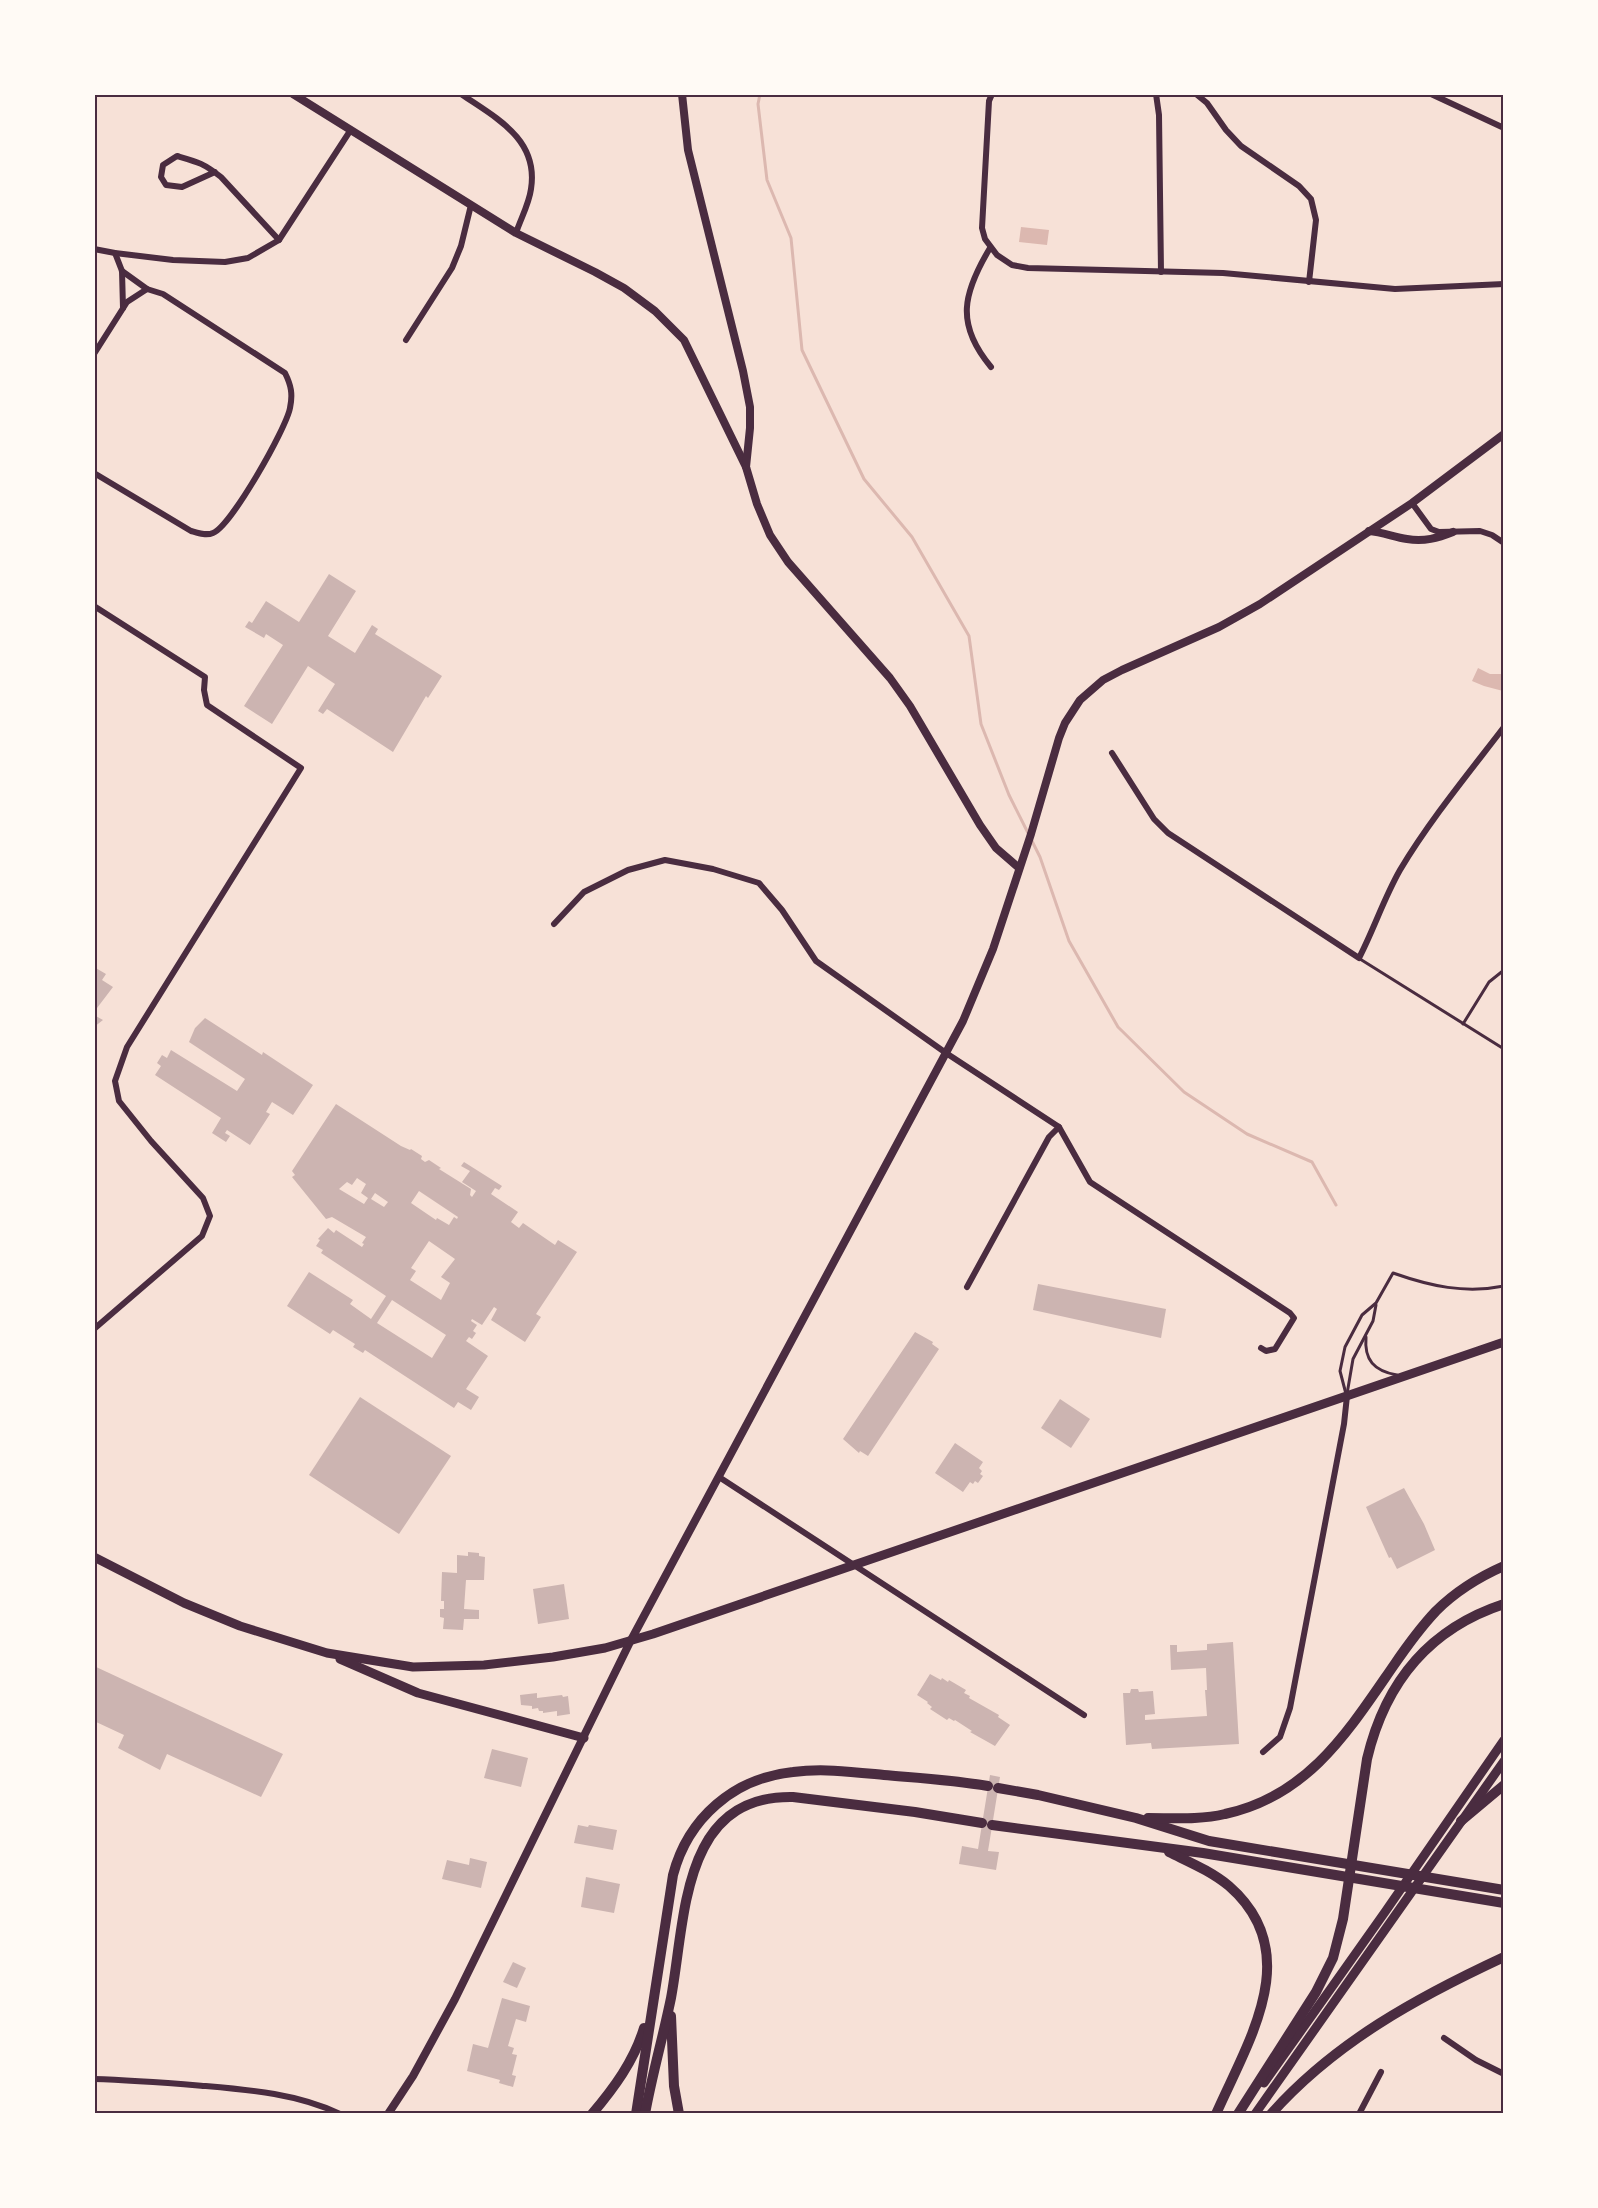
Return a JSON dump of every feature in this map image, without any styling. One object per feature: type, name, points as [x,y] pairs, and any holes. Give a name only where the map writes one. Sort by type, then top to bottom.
[{"type":"highway","points":[[1136,1818],[1209,1817],[1237,1811],[1262,1802],[1296,1783],[1332,1750],[1415,1635],[1432,1616],[1464,1588],[1503,1566]]},
{"type":"highway","points":[[1357,1718],[1431,1644],[1477,1614],[1503,1604]]},
{"type":"highway","points":[[1240,2114],[1316,1992],[1333,1958],[1343,1919],[1365,1773],[1374,1734],[1393,1692],[1412,1662]]},
{"type":"highway","points":[[636,2114],[676,1863],[694,1829],[710,1809],[749,1782],[770,1776],[807,1771],[844,1771],[955,1780],[1038,1795],[1136,1818],[1209,1841],[1503,1890]]},
{"type":"highway","points":[[1461,1821],[1503,1785]]},
{"type":"highway","points":[[645,2114],[670,2000],[693,1868],[715,1830],[739,1809],[765,1799],[794,1797],[915,1812],[1329,1874],[1503,1903]]},
{"type":"highway","points":[[1161,1848],[1212,1875],[1236,1893],[1253,1917],[1264,1945],[1268,1975],[1264,2003],[1216,2114]]},
{"type":"highway","points":[[1271,2114],[1315,2070],[1356,2037],[1403,2007],[1503,1957]]},
{"type":"highway","points":[[592,2114],[628,2064],[642,2033],[653,1999]]},
{"type":"highway","points":[[670,2000],[674,2086],[679,2114]]},
{"type":"main road","points":[[388,2114],[413,2076],[455,1999],[630,1642],[963,1021],[993,949],[1059,738],[1072,711],[1091,690],[1122,670],[1242,615],[1412,502],[1503,434]]},
{"type":"main road","points":[[1369,531],[1423,540],[1454,532]]},
{"type":"main road","points":[[327,1653],[413,1666],[484,1665],[584,1653],[630,1642],[1503,1342]]},
{"type":"main road","points":[[94,1557],[184,1603],[235,1624],[327,1653],[418,1693],[584,1738]]},
{"type":"main road","points":[[1240,2114],[1315,2012],[1503,1740]]},
{"type":"main road","points":[[1255,2114],[1503,1761]]},
{"type":"street","points":[[293,94],[516,233],[624,288],[655,311],[684,340],[746,467],[757,504],[770,535],[788,562],[890,678],[910,706],[985,833],[996,848],[1019,868]]},
{"type":"street","points":[[461,94],[502,123],[526,147],[531,167],[531,188],[516,233]]},
{"type":"street","points":[[682,94],[688,150],[750,407],[746,467]]},
{"type":"street","points":[[992,94],[989,101],[981,214],[985,239],[990,248],[1012,265],[1028,268],[1223,273],[1395,289],[1503,284]]},
{"type":"street","points":[[1156,94],[1159,115],[1161,272]]},
{"type":"street","points":[[1196,94],[1207,103],[1226,130],[1241,146],[1299,186],[1311,199],[1316,220],[1309,282]]},
{"type":"street","points":[[1431,94],[1503,128]]},
{"type":"street","points":[[94,249],[174,260],[225,262],[248,258],[279,240],[350,131]]},
{"type":"street","points":[[215,172],[182,187],[166,185],[161,177],[163,165],[177,156],[204,164],[215,172],[279,240]]},
{"type":"street","points":[[406,340],[452,268],[461,246],[471,205]]},
{"type":"street","points":[[990,248],[970,284],[967,314],[974,342],[991,367]]},
{"type":"street","points":[[115,253],[122,271],[123,309]]},
{"type":"street","points":[[94,473],[191,531],[200,534],[213,533],[220,529],[232,513],[276,443],[290,410],[291,384],[285,373],[163,294],[147,289],[122,271]]},
{"type":"street","points":[[94,354],[127,302],[147,289]]},
{"type":"street","points":[[1412,502],[1431,529],[1439,532],[1480,531],[1492,535],[1503,543]]},
{"type":"street","points":[[94,606],[205,677],[204,690],[207,705],[301,768],[127,1047],[115,1081],[119,1101],[151,1141],[203,1198],[210,1215],[202,1236],[94,1329]]},
{"type":"street","points":[[1112,753],[1154,819],[1168,832],[1359,958],[1374,930],[1389,891],[1411,854],[1503,728]]},
{"type":"street","points":[[554,924],[584,892],[628,870],[665,860],[713,869],[759,883],[782,910],[816,961],[946,1053],[1059,1127],[1090,1182],[1290,1313],[1294,1318],[1275,1349],[1266,1351],[1261,1348]]},
{"type":"street","points":[[967,1287],[1049,1137],[1059,1127]]},
{"type":"street","points":[[1263,1752],[1280,1737],[1290,1708],[1344,1424],[1347,1396]]},
{"type":"street","points":[[719,1477],[1084,1715]]},
{"type":"street","points":[[1444,2038],[1476,2060],[1503,2074]]},
{"type":"street","points":[[1359,2114],[1381,2072]]},
{"type":"street","points":[[94,2079],[134,2080],[254,2091],[305,2099],[340,2114]]},
{"type":"lane","points":[[1359,958],[1503,1049]]},
{"type":"lane","points":[[1463,1024],[1489,982],[1503,970]]},
{"type":"lane","points":[[1347,1396],[1340,1371],[1345,1347],[1362,1316],[1376,1303],[1394,1273],[1444,1288],[1467,1290],[1503,1286]]},
{"type":"lane","points":[[1347,1396],[1353,1359],[1373,1321],[1376,1303]]},
{"type":"lane","points":[[1366,1335],[1366,1352],[1372,1363],[1384,1372],[1403,1377]]},
{"type":"shaded area","points":[[1021,227],[1049,230],[1047,245],[1019,242]]},
{"type":"shaded area","points":[[1478,668],[1490,674],[1503,674],[1503,691],[1472,681]]},
{"type":"building","points":[[329,574],[356,591],[328,636],[355,653],[372,625],[378,629],[375,634],[442,676],[428,698],[426,696],[393,752],[327,709],[323,714],[318,711],[335,684],[308,666],[272,724],[244,706],[283,645],[266,634],[264,638],[245,627],[249,621],[252,623],[266,601],[299,622]]},
{"type":"building","points":[[94,967],[106,974],[102,980],[113,987],[94,1012]]},
{"type":"building","points":[[94,1015],[103,1020],[94,1027]]},
{"type":"building","points":[[205,1018],[313,1085],[293,1115],[272,1102],[266,1112],[270,1114],[250,1145],[227,1130],[225,1133],[230,1136],[226,1142],[212,1133],[221,1118],[155,1075],[161,1066],[157,1063],[162,1055],[167,1058],[171,1050],[237,1091],[245,1079],[189,1042],[195,1028]]},
{"type":"building","points":[[336,1104],[401,1146],[422,1156],[421,1159],[425,1162],[429,1160],[441,1168],[439,1169],[471,1189],[472,1197],[476,1191],[462,1182],[470,1171],[461,1166],[464,1162],[502,1186],[499,1190],[495,1188],[491,1194],[518,1212],[511,1222],[519,1228],[523,1223],[555,1245],[558,1240],[577,1252],[536,1314],[541,1317],[525,1342],[491,1320],[497,1309],[494,1307],[482,1325],[472,1319],[471,1321],[477,1325],[473,1331],[476,1333],[472,1339],[469,1337],[466,1341],[488,1356],[466,1389],[479,1397],[471,1410],[458,1402],[454,1408],[365,1350],[363,1353],[353,1347],[355,1344],[333,1330],[330,1334],[287,1306],[309,1272],[353,1300],[350,1304],[371,1319],[386,1296],[321,1253],[323,1250],[316,1246],[320,1240],[318,1239],[328,1228],[334,1233],[336,1230],[362,1247],[366,1237],[332,1217],[326,1219],[292,1177],[295,1175],[292,1171]],"holes":[[[357,1178],[366,1184],[361,1193],[368,1198],[364,1204],[339,1189],[347,1182],[352,1185]],[[419,1191],[458,1217],[457,1219],[454,1217],[449,1225],[437,1218],[436,1220],[411,1203]],[[375,1193],[388,1202],[384,1207],[371,1199]],[[429,1241],[455,1259],[441,1277],[450,1283],[441,1300],[410,1280],[416,1271],[411,1268]],[[392,1300],[446,1335],[432,1358],[377,1323]]]},
{"type":"building","points":[[1038,1284],[1166,1309],[1161,1338],[1033,1310]]},
{"type":"building","points":[[915,1332],[933,1342],[932,1344],[939,1349],[868,1456],[860,1451],[859,1453],[843,1439]]},
{"type":"building","points":[[360,1397],[451,1456],[399,1534],[309,1475]]},
{"type":"building","points":[[1060,1399],[1090,1419],[1071,1448],[1041,1428]]},
{"type":"building","points":[[955,1443],[983,1462],[979,1468],[983,1476],[978,1483],[970,1482],[963,1492],[935,1473]]},
{"type":"building","points":[[1404,1488],[1435,1550],[1397,1569],[1391,1557],[1389,1558],[1366,1507]]},
{"type":"building","points":[[468,1552],[479,1553],[479,1556],[485,1557],[484,1580],[466,1580],[464,1609],[479,1610],[479,1619],[464,1619],[463,1630],[443,1629],[444,1618],[440,1617],[440,1609],[444,1609],[444,1601],[441,1601],[442,1572],[457,1573],[457,1555],[468,1556]]},
{"type":"building","points":[[564,1584],[569,1619],[538,1624],[533,1589]]},
{"type":"building","points":[[1233,1642],[1239,1744],[1152,1749],[1151,1743],[1126,1745],[1123,1693],[1130,1693],[1131,1689],[1138,1689],[1139,1692],[1153,1691],[1155,1714],[1145,1715],[1145,1720],[1207,1716],[1206,1668],[1171,1670],[1170,1645],[1177,1645],[1177,1652],[1207,1650],[1207,1644]]},
{"type":"building","points":[[94,1666],[283,1754],[261,1797],[167,1754],[160,1770],[118,1748],[124,1735],[94,1721]]},
{"type":"building","points":[[930,1674],[941,1680],[942,1678],[948,1682],[949,1680],[966,1690],[964,1693],[970,1696],[969,1698],[999,1715],[998,1717],[1010,1725],[995,1746],[970,1732],[972,1731],[955,1720],[949,1718],[947,1720],[930,1709],[932,1707],[928,1702],[917,1695]]},
{"type":"building","points":[[537,1693],[537,1698],[568,1696],[570,1714],[557,1716],[557,1711],[543,1713],[538,1708],[532,1709],[532,1706],[521,1705],[520,1695]]},
{"type":"building","points":[[492,1749],[528,1758],[521,1787],[484,1778]]},
{"type":"building","points":[[990,1775],[1000,1777],[988,1851],[999,1852],[996,1870],[959,1864],[962,1846],[978,1849]]},
{"type":"building","points":[[578,1825],[617,1830],[613,1850],[574,1843]]},
{"type":"building","points":[[470,1858],[487,1862],[481,1888],[442,1879],[447,1860],[469,1865]]},
{"type":"building","points":[[586,1877],[620,1884],[614,1913],[581,1907]]},
{"type":"building","points":[[513,1962],[526,1968],[517,1988],[503,1982]]},
{"type":"building","points":[[502,1998],[530,2006],[526,2022],[516,2019],[508,2046],[514,2048],[512,2054],[517,2055],[512,2075],[516,2076],[513,2087],[499,2083],[500,2080],[467,2071],[473,2044],[488,2048]]},
{"type":"waterway","points":[[760,94],[758,104],[767,180],[791,238],[802,350],[864,479],[912,537],[969,636],[981,724],[1009,795],[1028,833]]},
{"type":"waterway","points":[[1031,839],[1040,857],[1069,941],[1118,1027],[1184,1092],[1247,1134],[1312,1162],[1336,1205]]}]
